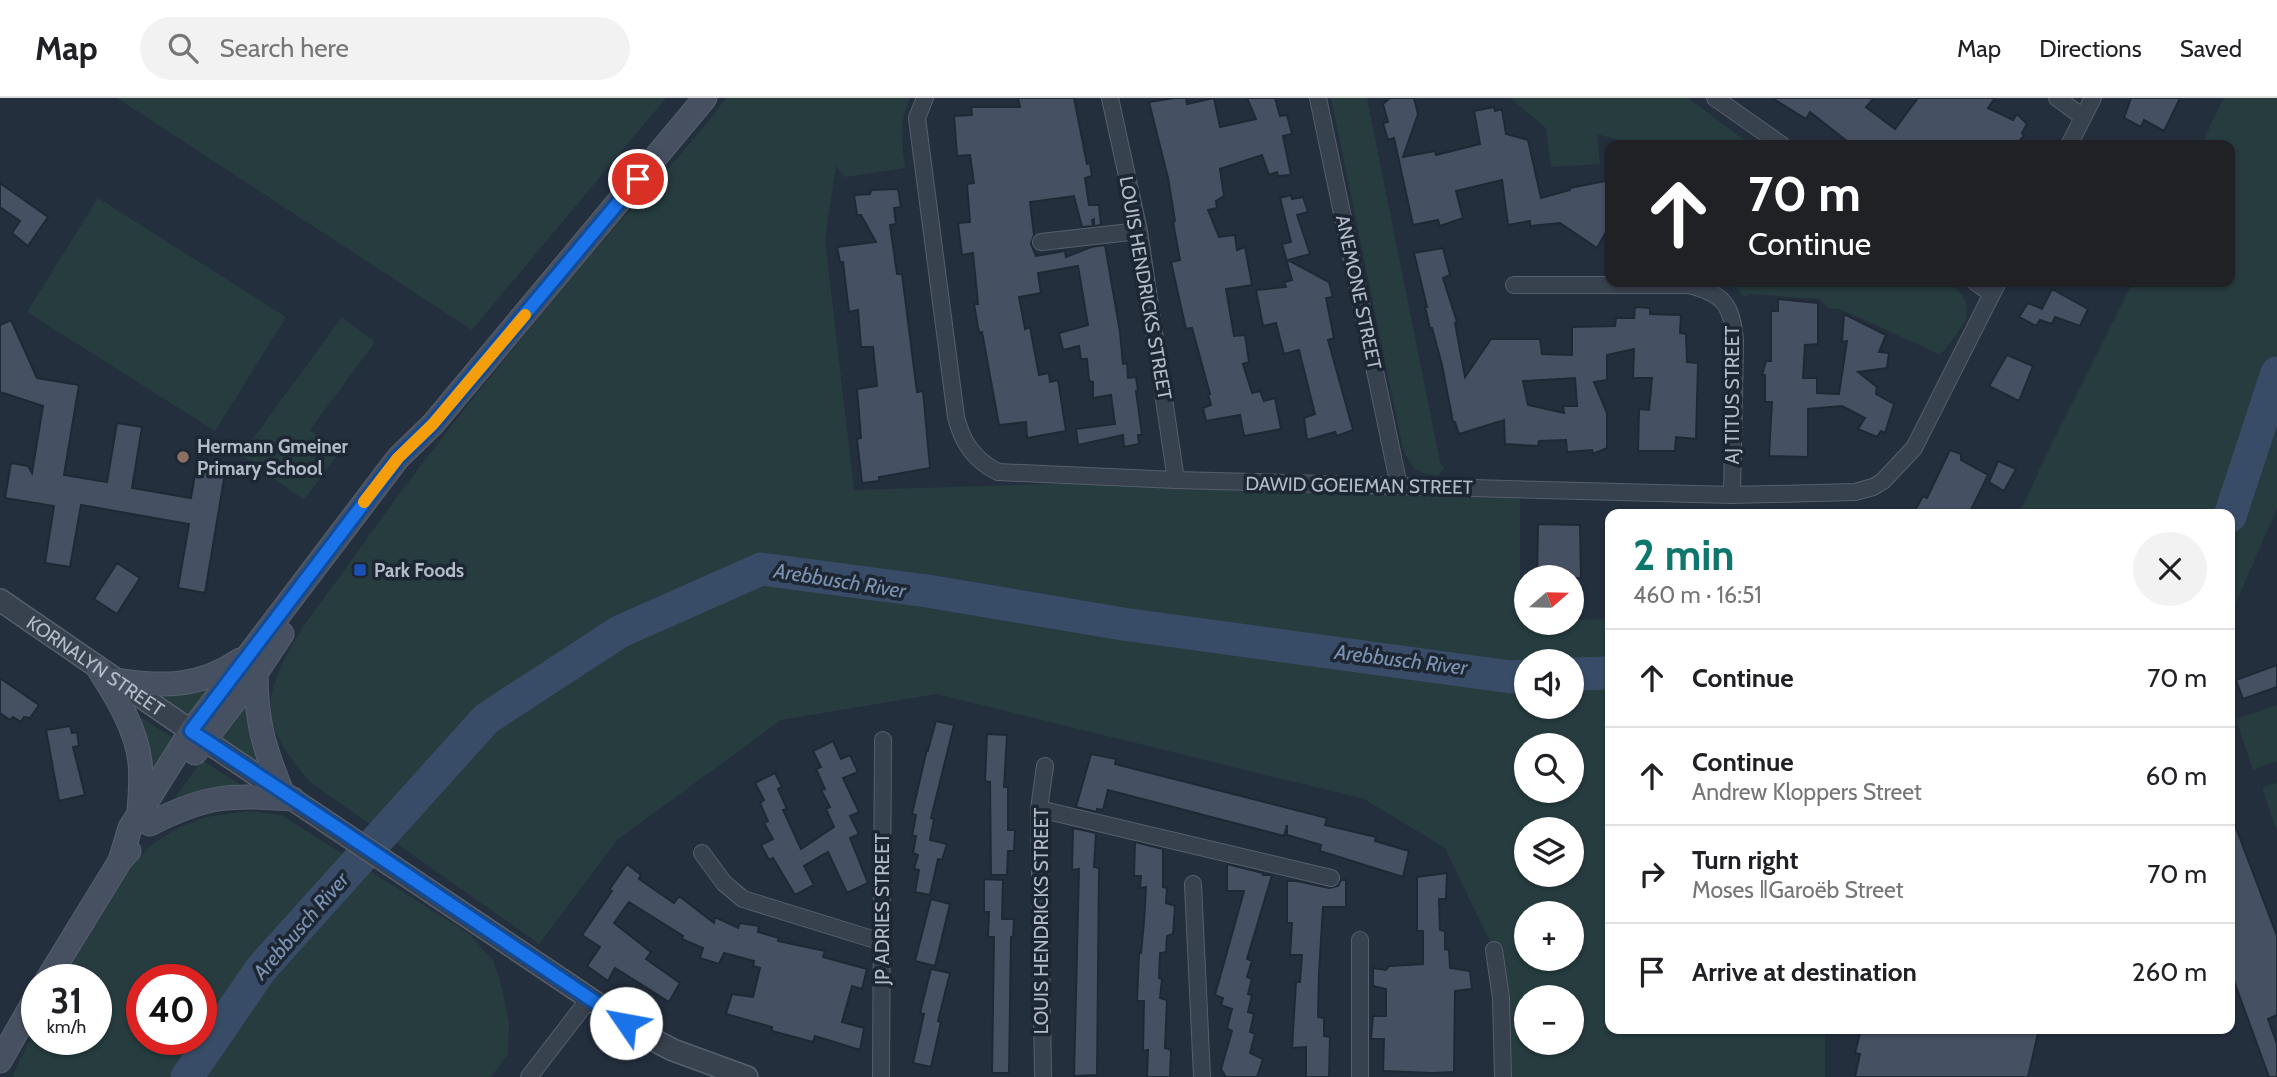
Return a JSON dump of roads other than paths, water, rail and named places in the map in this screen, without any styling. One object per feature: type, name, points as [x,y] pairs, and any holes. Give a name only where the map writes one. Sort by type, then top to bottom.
[{"type":"main road","points":[[145,818],[197,735],[253,663],[398,458],[433,424],[705,98]]},
{"type":"main road","points":[[107,674],[152,686],[188,682],[253,663]]},
{"type":"main road","points":[[57,964],[120,861],[130,828],[145,818],[217,797],[287,796],[266,752],[259,726],[253,663]]},
{"type":"main road","points":[[107,674],[135,739],[145,818]]},
{"type":"main road","points":[[0,1061],[21,1024]]},
{"type":"street","name":"DAWID GOEIEMAN STREET","points":[[925,98],[917,118],[956,417],[966,447],[987,467],[998,471],[1176,480],[1732,495],[1848,493],[1873,487],[1914,449],[1995,288]]},
{"type":"street","name":"LOUIS HENDRICKS STREET","points":[[1110,98],[1139,231],[1176,480]]},
{"type":"street","name":"ANEMONE STREET","points":[[1318,98],[1399,486]]},
{"type":"street","points":[[1715,98],[1775,140]]},
{"type":"street","points":[[2057,98],[2083,117]]},
{"type":"street","points":[[2072,140],[2093,98]]},
{"type":"street","points":[[1041,242],[1139,231]]},
{"type":"street","name":"AJ TITUS STREET","points":[[1514,285],[1605,285]]},
{"type":"street","name":"AJ TITUS STREET","points":[[1698,287],[1720,297],[1730,309],[1734,320],[1732,495]]},
{"type":"street","name":"KORNALYN STREET","points":[[0,600],[644,1035],[673,1050],[747,1077]]},
{"type":"street","name":"JP ADRIES STREET","points":[[881,1077],[883,740]]},
{"type":"street","name":"LOUIS HENDRICKS STREET","points":[[1043,1077],[1039,809],[1045,766]]},
{"type":"street","points":[[1039,809],[1331,878]]},
{"type":"street","points":[[702,853],[724,883],[743,899],[882,942]]},
{"type":"street","points":[[1193,884],[1202,1077]]},
{"type":"street","points":[[1360,940],[1360,1077]]},
{"type":"street","points":[[1494,950],[1501,998],[1503,1077]]},
{"type":"street","points":[[529,1077],[589,999]]},
{"type":"waterway","name":"Arebbusch River","points":[[2232,509],[2277,373]]},
{"type":"waterway","name":"Arebbusch River","points":[[187,1077],[261,969],[486,719],[619,632],[761,569],[927,591],[1123,624],[1514,677]]},
{"type":"waterway","name":"Arebbusch River","points":[[1584,674],[1605,673]]},
{"type":"place","name":"Hermann Gmeiner Primary School","points":[[183,457]]},
{"type":"place","name":"Park Foods","points":[[360,570]]}]
